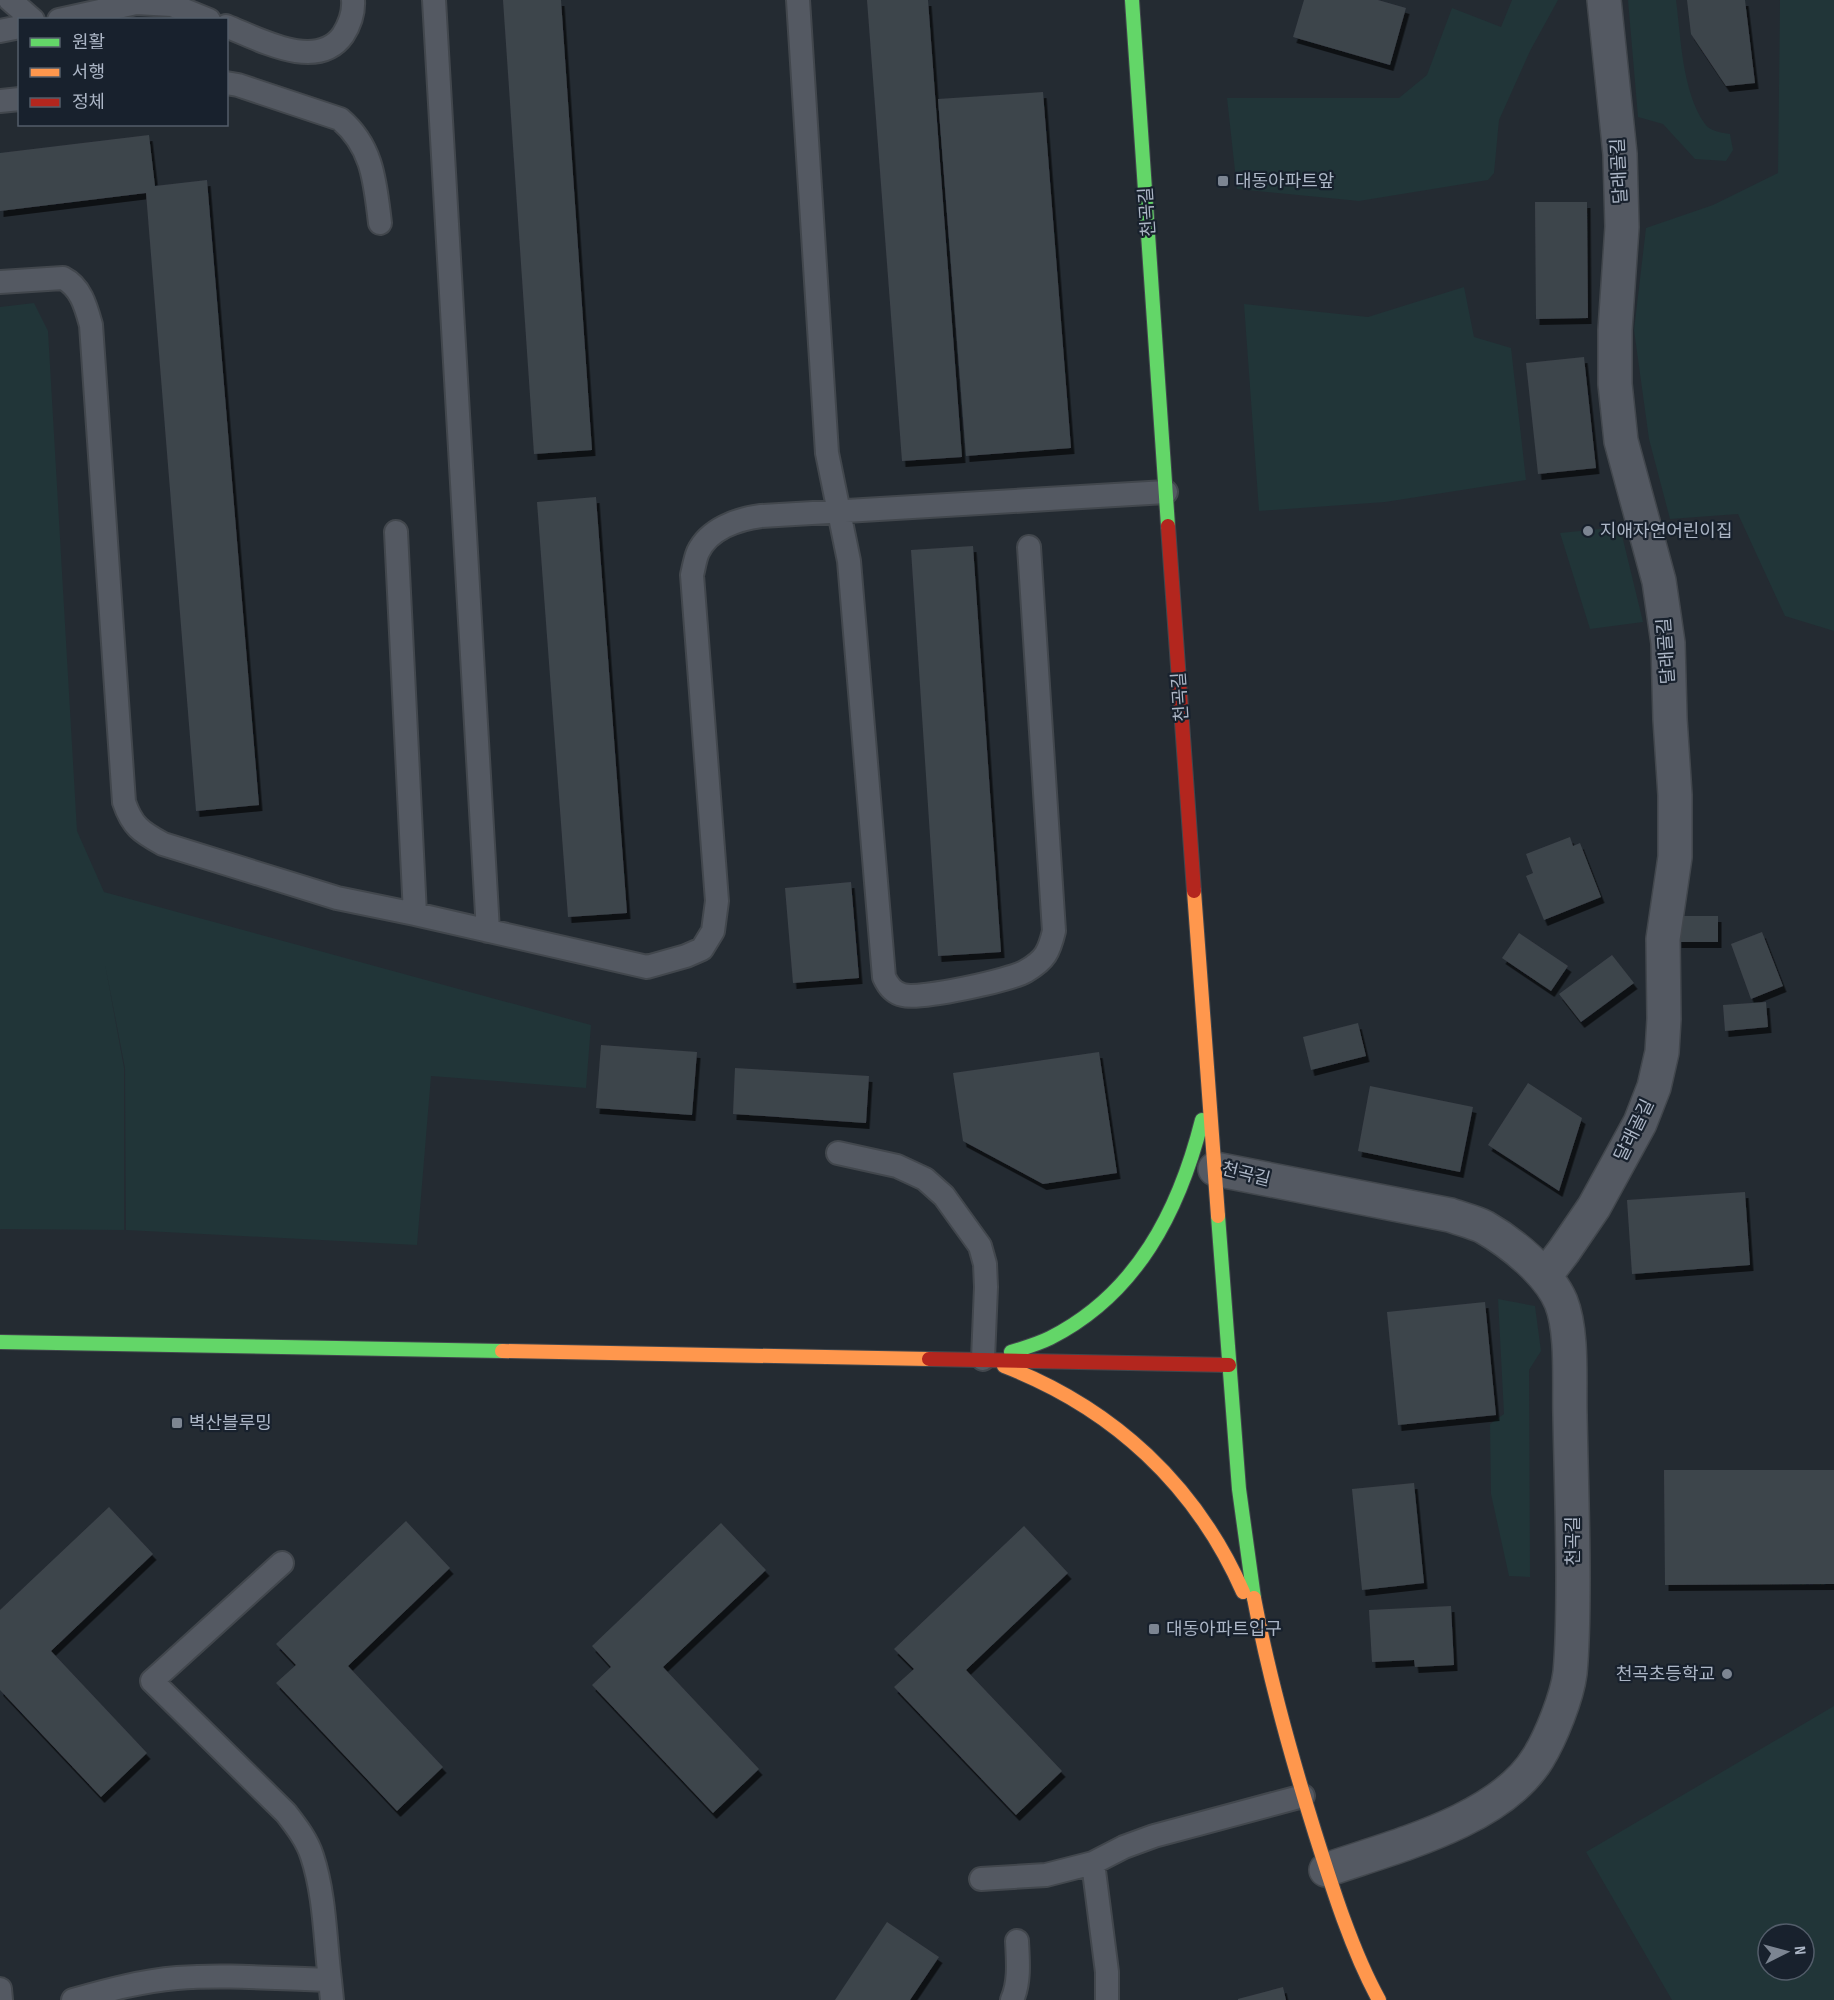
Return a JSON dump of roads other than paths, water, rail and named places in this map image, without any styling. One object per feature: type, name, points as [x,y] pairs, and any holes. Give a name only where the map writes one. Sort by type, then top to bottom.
[{"type":"street","name":"천곡길","points":[[1132,0],[1215,1169],[1450,1215],[1483,1227],[1519,1252],[1545,1276],[1561,1303],[1568,1336],[1573,1600],[1570,1675],[1556,1722],[1538,1759],[1511,1791],[1466,1818],[1412,1841],[1326,1870]]},
{"type":"street","name":"달래골길","points":[[1545,1276],[1594,1207],[1640,1123],[1654,1087],[1662,1052],[1663,939],[1675,857],[1675,795],[1668,643],[1659,581],[1622,441],[1616,384],[1615,330],[1622,227],[1620,154],[1604,0]]},
{"type":"street","points":[[982,1359],[1026,1349],[1062,1332],[1094,1312],[1122,1284],[1149,1250],[1171,1213],[1199,1137],[1208,1086]]},
{"type":"street","points":[[1215,1169],[1236,1457],[1246,1552],[1261,1635],[1281,1719],[1326,1870],[1349,1932],[1379,2000]]},
{"type":"street","points":[[0,1342],[1229,1365]]},
{"type":"street","points":[[982,1359],[1030,1375],[1068,1394],[1104,1419],[1168,1475],[1182,1489],[1211,1530],[1237,1578],[1261,1635]]},
{"type":"lane","points":[[10,0],[31,18]]},
{"type":"lane","points":[[228,27],[287,50],[306,53],[324,50],[339,40],[350,24],[353,0]]},
{"type":"lane","points":[[434,0],[488,931]]},
{"type":"lane","points":[[798,0],[827,453],[849,561],[884,977],[888,986],[901,995],[911,997],[937,994],[1024,973],[1049,952],[1054,931],[1029,547]]},
{"type":"lane","points":[[68,18],[136,2],[172,5],[204,18]]},
{"type":"lane","points":[[0,31],[18,27]]},
{"type":"lane","points":[[228,83],[340,119],[353,130],[366,151],[375,180],[380,223]]},
{"type":"lane","points":[[0,101],[18,99]]},
{"type":"lane","points":[[0,282],[55,277],[70,281],[83,299],[91,325],[124,802],[129,817],[137,828],[162,844],[337,898],[647,967],[702,949],[713,931],[717,901],[692,575],[697,554],[703,543],[719,529],[748,517],[1166,492]]},
{"type":"lane","points":[[396,532],[415,914]]},
{"type":"lane","points":[[838,1152],[897,1166],[925,1179],[944,1196],[980,1246],[985,1264],[986,1287],[982,1359]]},
{"type":"lane","points":[[73,2000],[143,1982],[178,1978],[217,1977],[331,1990],[318,1881],[311,1855],[301,1834],[286,1813],[152,1681],[282,1563]]},
{"type":"lane","points":[[981,1879],[1046,1875],[1093,1863],[1124,1847],[1154,1836],[1303,1796]]},
{"type":"lane","points":[[1093,1863],[1107,1972],[1107,2000]]},
{"type":"lane","points":[[1012,2000],[1016,1991],[1019,1966],[1017,1941]]},
{"type":"lane","points":[[0,1989],[1,2000]]},
{"type":"place","name":"대동아파트앞","points":[[1223,181]]},
{"type":"place","name":"지애자연어린이집","points":[[1588,531]]},
{"type":"place","name":"벽산블루밍","points":[[177,1423]]},
{"type":"place","name":"대동아파트입구","points":[[1154,1629]]},
{"type":"place","name":"천곡초등학교","points":[[1727,1674]]}]
